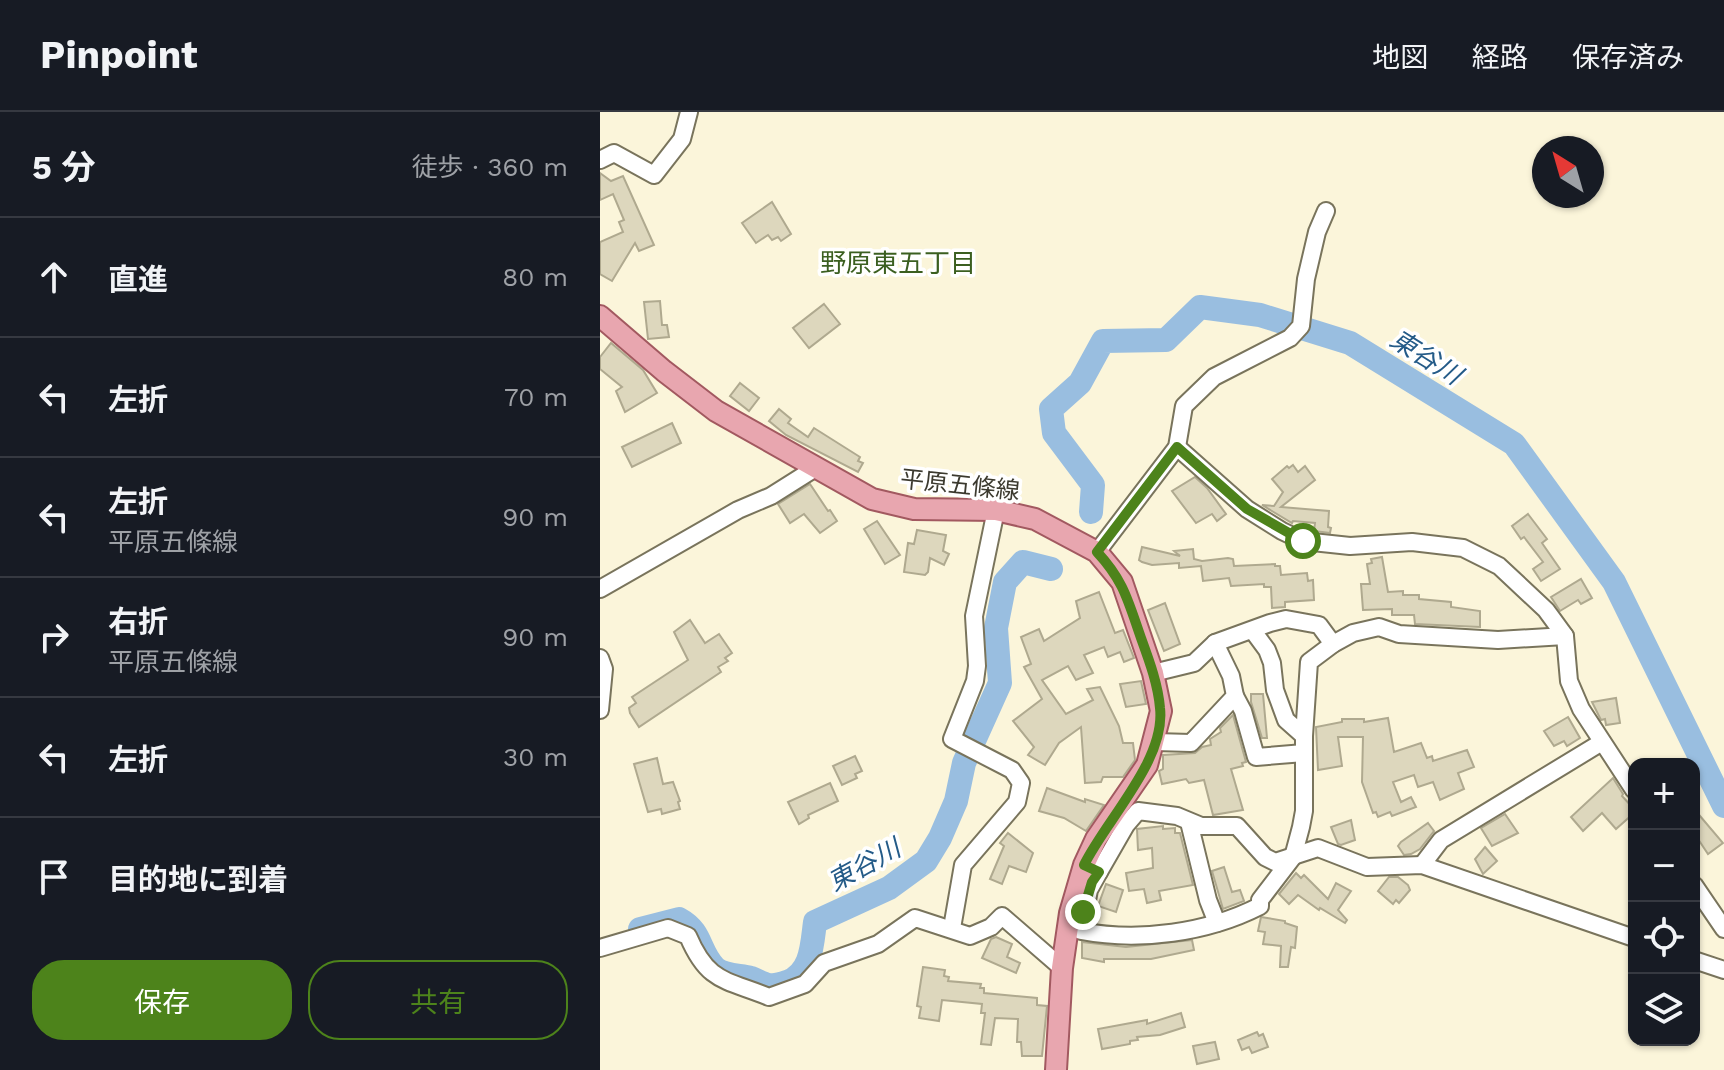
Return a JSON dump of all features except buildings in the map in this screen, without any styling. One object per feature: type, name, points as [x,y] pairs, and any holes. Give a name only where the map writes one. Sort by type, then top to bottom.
[{"type":"main road","name":"平原五條線","points":[[600,316],[716,411],[872,499],[914,509],[996,510],[1035,519],[1097,552],[1122,582],[1153,673],[1161,711],[1147,765],[1096,839],[1091,868],[1070,913],[1062,968],[1056,1070]]},
{"type":"street","points":[[600,160],[614,153],[654,175],[682,139],[689,112]]},
{"type":"street","points":[[1097,552],[1177,447],[1184,406],[1214,377],[1290,338],[1301,326],[1306,279],[1317,232],[1326,211]]},
{"type":"street","points":[[1177,447],[1247,509],[1303,541],[1350,546],[1412,542],[1463,548],[1499,566],[1546,610],[1565,636],[1569,681],[1581,709],[1628,781]]},
{"type":"street","points":[[600,589],[738,510],[771,496],[817,467]]},
{"type":"street","points":[[952,928],[963,865],[1017,802],[1021,783],[1012,770],[952,739],[975,681],[974,616],[996,510]]},
{"type":"street","points":[[1153,673],[1194,663],[1215,643],[1286,619],[1306,620],[1319,625],[1333,644]]},
{"type":"street","points":[[1565,636],[1498,640],[1399,634],[1379,627],[1353,633],[1333,644],[1309,662],[1304,811],[1293,857],[1260,900],[1260,906],[1217,923],[1158,936],[1109,936],[1081,931],[1091,868],[1138,811],[1177,816],[1201,826],[1237,826],[1265,857],[1275,862],[1293,857],[1318,848],[1367,867],[1422,865],[1628,936]]},
{"type":"street","points":[[1253,631],[1272,663],[1275,690],[1286,720],[1304,745]]},
{"type":"street","points":[[1215,643],[1231,676],[1256,757],[1304,745]]},
{"type":"street","points":[[600,658],[604,669],[600,710]]},
{"type":"street","points":[[1155,742],[1191,743],[1235,696]]},
{"type":"street","points":[[1422,865],[1441,840],[1602,742]]},
{"type":"street","points":[[1189,822],[1208,900],[1217,923]]},
{"type":"street","points":[[1700,894],[1724,929]]},
{"type":"street","points":[[600,948],[668,928],[688,936],[698,959],[712,975],[769,997],[805,984],[824,963],[878,944],[915,918],[970,936],[991,927],[1002,916],[1062,968]]},
{"type":"street","points":[[1700,962],[1724,970]]},
{"type":"waterway","name":"東谷川","points":[[1091,512],[1093,485],[1054,433],[1051,409],[1080,383],[1103,341],[1166,340],[1200,307],[1260,315],[1350,343],[1514,444],[1614,582],[1724,806]]},
{"type":"waterway","name":"東谷川","points":[[640,929],[679,919],[692,930],[715,968],[764,984],[782,983],[802,972],[809,957],[815,922],[889,888],[926,861],[956,801],[964,763],[1000,683],[996,628],[1005,582],[1023,562],[1051,569]]},
{"type":"district","name":"野原東五丁目","points":[[898,263]]},
{"type":"route","points":[[1083,912],[1092,882],[1099,872],[1084,865],[1096,839],[1147,765],[1161,711],[1153,673],[1122,582],[1097,552],[1177,447],[1247,509],[1303,541]]}]
